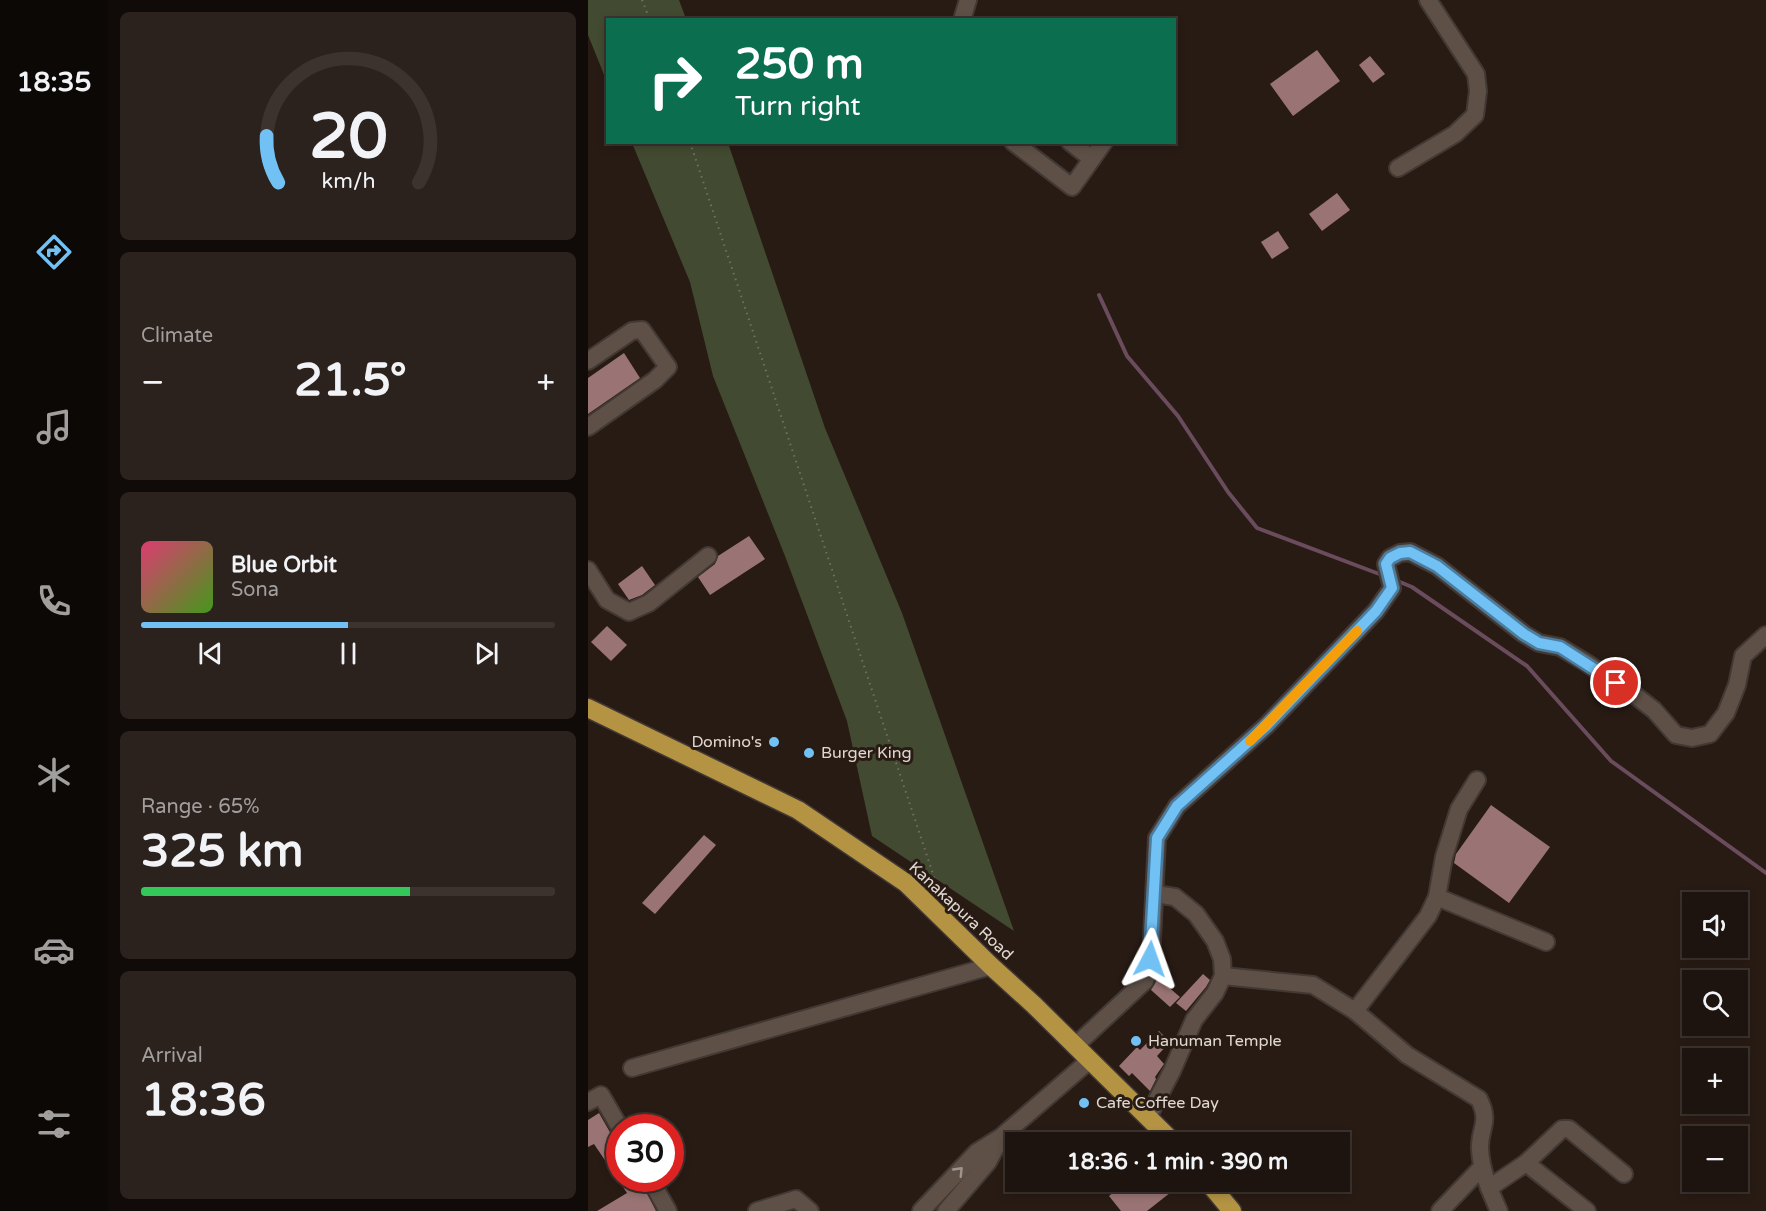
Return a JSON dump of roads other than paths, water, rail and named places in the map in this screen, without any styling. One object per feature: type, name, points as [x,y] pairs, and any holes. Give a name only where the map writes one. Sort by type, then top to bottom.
[{"type":"highway","name":"Kanakapura Road","points":[[588,708],[798,810],[906,882],[1163,1132]]},
{"type":"highway","points":[[1216,1192],[1232,1211]]},
{"type":"street","points":[[963,18],[968,0]]},
{"type":"street","points":[[1398,168],[1455,134],[1475,115],[1478,91],[1476,74],[1428,0]]},
{"type":"street","points":[[1017,144],[1072,187],[1103,144]]},
{"type":"street","points":[[1073,144],[1092,159]]},
{"type":"street","points":[[588,361],[632,331],[642,330],[668,367],[655,380],[588,428]]},
{"type":"street","points":[[1075,1046],[1144,981],[1150,959],[1157,838],[1177,806],[1266,726],[1376,611],[1392,588],[1386,564],[1390,558],[1400,553],[1410,552],[1437,566],[1524,634],[1539,643],[1560,647],[1632,693],[1654,710],[1676,735],[1692,738],[1710,734],[1726,713],[1737,685],[1743,656],[1766,635]]},
{"type":"street","points":[[588,570],[607,600],[629,612],[649,603],[708,556]]},
{"type":"street","points":[[1355,1011],[1428,916],[1437,897],[1444,857],[1459,809],[1477,780]]},
{"type":"street","points":[[1148,1117],[1172,1071],[1194,1020],[1215,993],[1223,976],[1222,959],[1215,941],[1196,914],[1175,897],[1155,894]]},
{"type":"street","points":[[1437,897],[1546,942]]},
{"type":"street","points":[[632,1068],[991,966]]},
{"type":"street","points":[[1223,976],[1313,985],[1355,1011],[1407,1054],[1479,1099],[1484,1108],[1486,1123],[1480,1145],[1482,1167],[1499,1211]]},
{"type":"street","points":[[921,1211],[977,1152],[1001,1137],[1090,1060]]},
{"type":"street","points":[[588,1102],[601,1095],[612,1114]]},
{"type":"street","points":[[1489,1188],[1526,1163],[1562,1129],[1569,1130],[1624,1174]]},
{"type":"street","points":[[946,1211],[988,1162],[1001,1137]]},
{"type":"street","points":[[1526,1163],[1587,1211]]},
{"type":"street","points":[[1440,1211],[1482,1167]]},
{"type":"street","points":[[658,1192],[669,1211]]},
{"type":"street","points":[[758,1211],[796,1199],[810,1211]]},
{"type":"waterway","points":[[1099,295],[1127,356],[1178,416],[1228,492],[1257,528],[1382,575]]},
{"type":"waterway","points":[[1395,580],[1412,587],[1527,666],[1611,761],[1766,873]]},
{"type":"place","name":"Domino's","points":[[774,742]]},
{"type":"place","name":"Burger King","points":[[809,753]]},
{"type":"place","name":"Hanuman Temple","points":[[1136,1041]]},
{"type":"place","name":"Cafe Coffee Day","points":[[1084,1103]]}]
